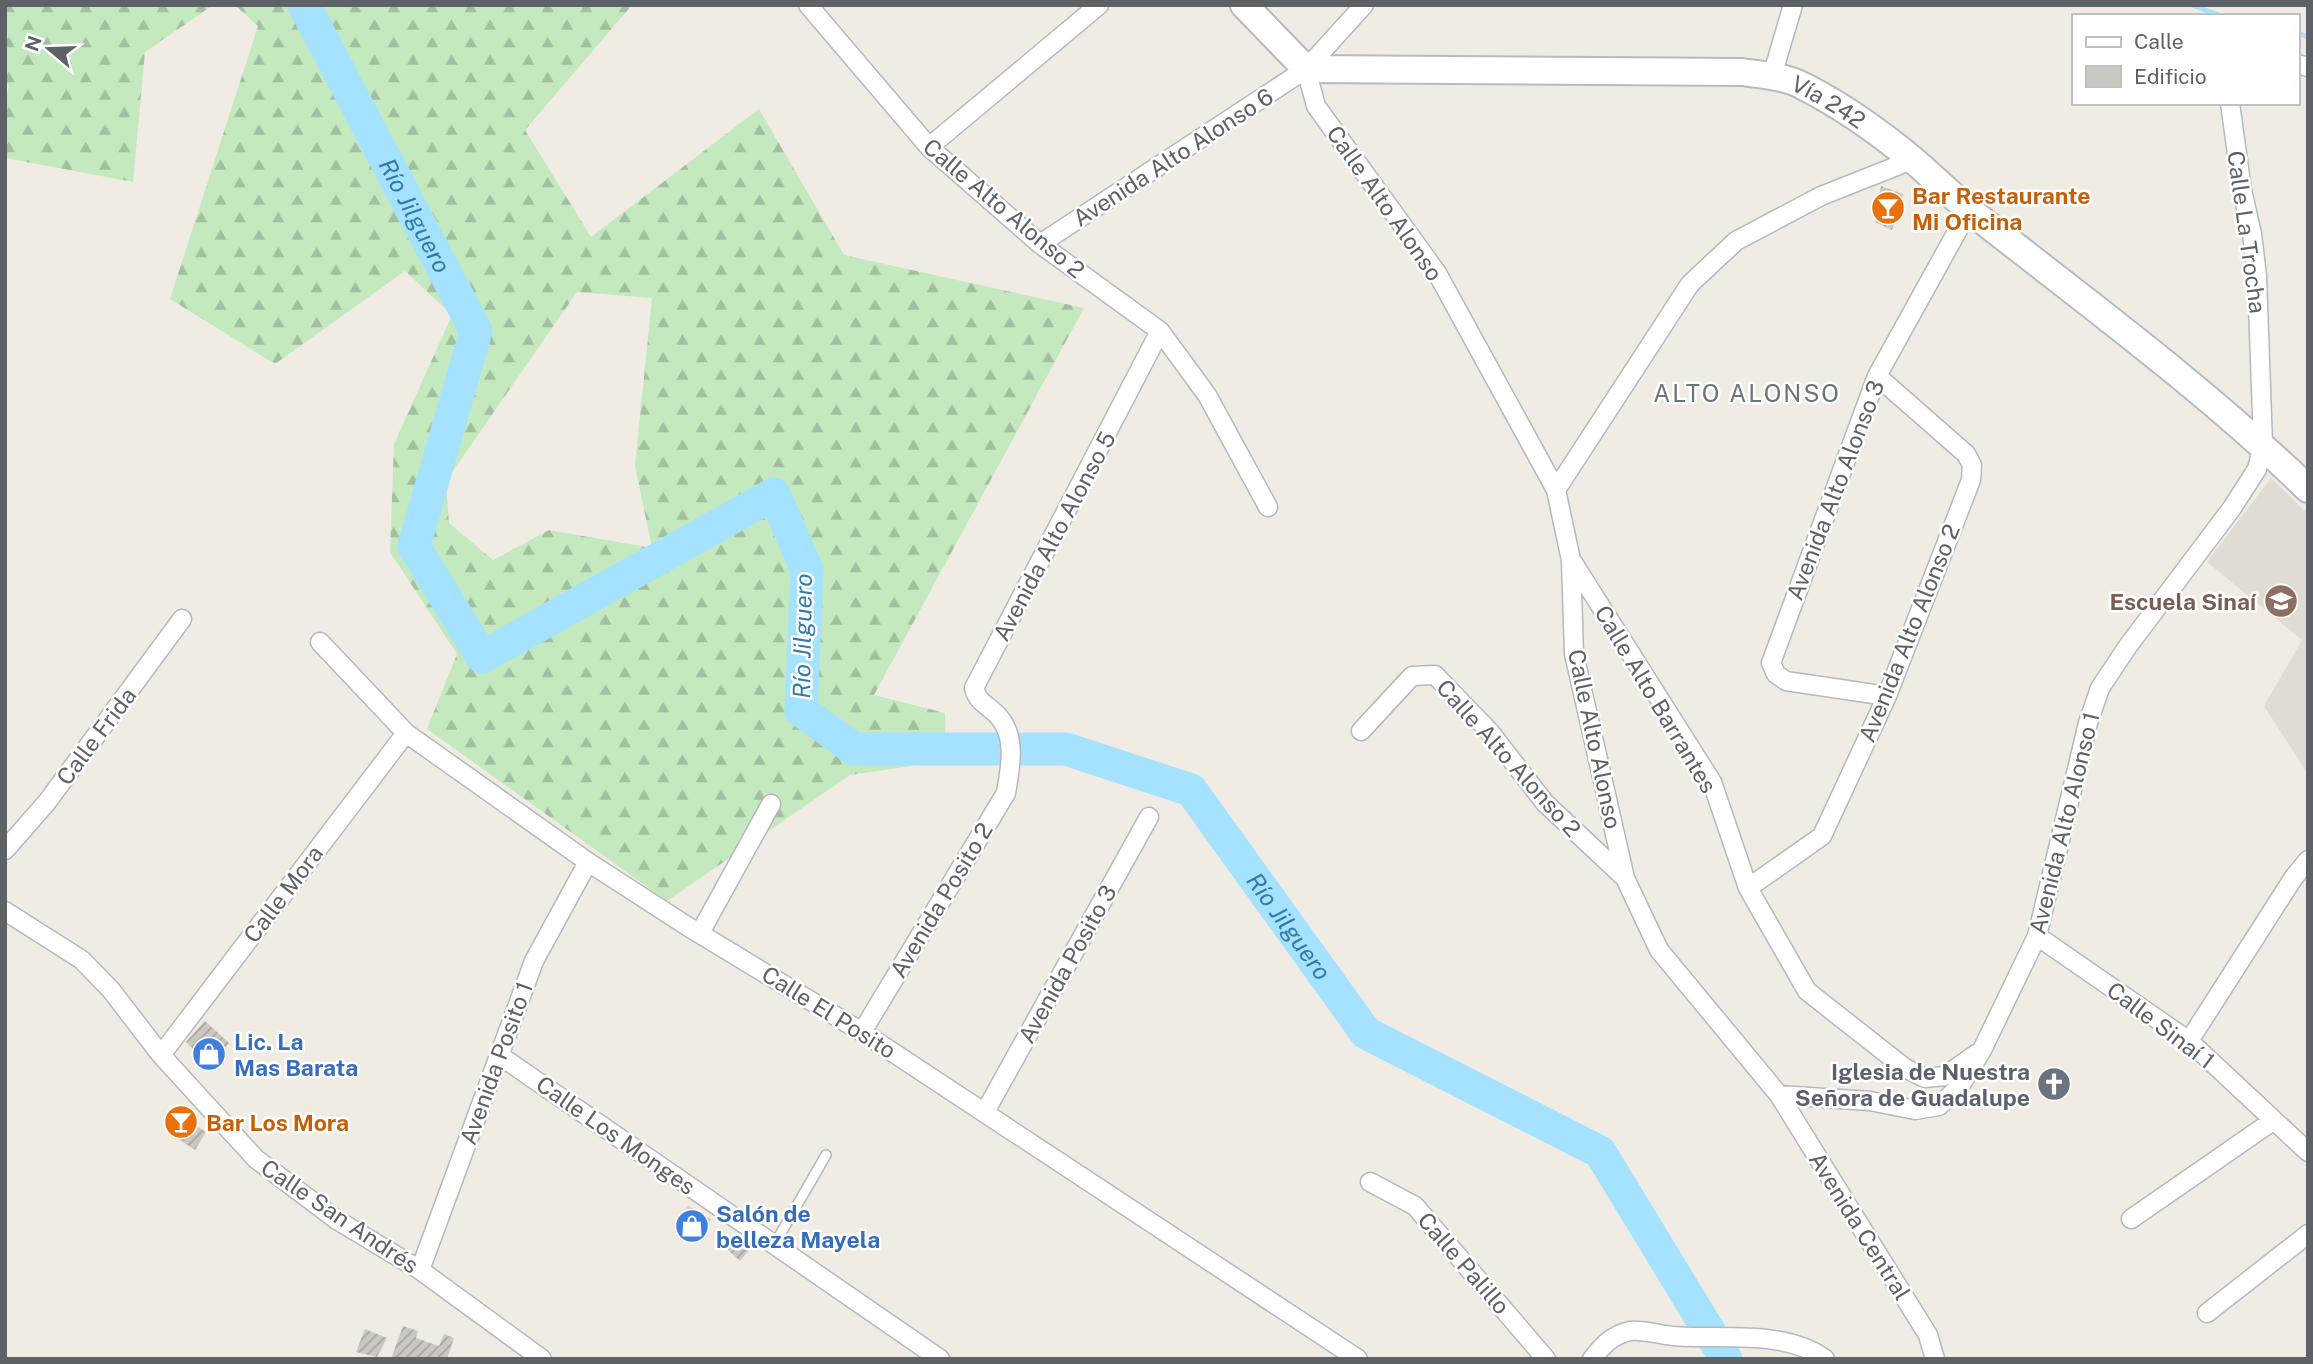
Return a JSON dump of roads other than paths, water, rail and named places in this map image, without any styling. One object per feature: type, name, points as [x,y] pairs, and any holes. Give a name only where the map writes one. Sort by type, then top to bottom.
[{"type":"main road","points":[[1244,5],[1306,69]]},
{"type":"main road","name":"Vía 242","points":[[1306,69],[1742,72],[1801,84],[1850,112],[1912,160],[1969,210],[2113,321],[2263,445],[2308,489]]},
{"type":"street","name":"Calle Alto Alonso 2","points":[[808,5],[929,147],[1040,244],[1160,331],[1208,395],[1268,507]]},
{"type":"street","points":[[929,147],[1099,5]]},
{"type":"street","name":"Avenida Alto Alonso 6","points":[[1040,244],[1306,69],[1364,5]]},
{"type":"street","points":[[1772,76],[1793,5]]},
{"type":"street","name":"Calle Alto Alonso","points":[[1306,69],[1316,106],[1437,273],[1556,490],[1571,560],[1574,654],[1625,878],[1659,950],[1779,1095]]},
{"type":"street","name":"Calle La Trocha","points":[[2230,105],[2257,276],[2263,445]]},
{"type":"street","points":[[1556,490],[1690,284],[1736,241],[1821,196],[1912,160]]},
{"type":"street","name":"Avenida Alto Alonso 3","points":[[1887,695],[1786,681],[1776,674],[1771,663],[1877,376],[1969,210]]},
{"type":"street","name":"Avenida Alto Alonso 5","points":[[1009,733],[998,716],[982,705],[974,688],[1160,331]]},
{"type":"street","name":"Avenida Alto Alonso 2","points":[[1748,888],[1822,836],[1887,695],[1971,480],[1972,465],[1966,454],[1877,376]]},
{"type":"street","name":"Avenida Alto Alonso 1","points":[[1779,1095],[1870,1101],[1914,1110],[1939,1106],[1960,1086],[1982,1051],[2037,936],[2088,723],[2100,688],[2128,646],[2232,508],[2257,469],[2263,445]]},
{"type":"street","name":"Calle Alto Barrantes","points":[[1571,560],[1712,782],[1748,888],[1807,991],[1905,1068],[1925,1078],[1945,1076],[1982,1051]]},
{"type":"street","name":"Calle Frida","points":[[5,850],[47,802],[182,619]]},
{"type":"street","name":"Calle El Posito","points":[[320,642],[406,733],[588,862],[862,1032],[1357,1359]]},
{"type":"street","name":"Calle Alto Alonso 2","points":[[1361,732],[1412,676],[1435,675],[1490,732],[1545,803],[1625,878]]},
{"type":"street","name":"Calle Mora","points":[[161,1055],[406,733]]},
{"type":"street","name":"Avenida Posito 2","points":[[862,1032],[1006,793],[1011,765],[1009,733]]},
{"type":"street","points":[[700,933],[771,804]]},
{"type":"street","name":"Avenida Posito 3","points":[[985,1112],[1149,817]]},
{"type":"street","points":[[2189,1041],[2294,877],[2308,860]]},
{"type":"street","name":"Avenida Posito 1","points":[[420,1270],[534,961],[588,862]]},
{"type":"street","name":"Calle San Andrés","points":[[5,911],[82,960],[111,990],[161,1055],[256,1159],[337,1220],[420,1270],[542,1359]]},
{"type":"street","name":"Calle Sinaí 1","points":[[2037,936],[2189,1041],[2308,1152]]},
{"type":"street","name":"Calle Los Monges","points":[[499,1055],[940,1359]]},
{"type":"street","name":"Avenida Central","points":[[1779,1095],[1928,1335],[1935,1359]]},
{"type":"street","points":[[2131,1219],[2274,1120]]},
{"type":"street","name":"Calle Palillo","points":[[1370,1182],[1415,1206],[1546,1359]]},
{"type":"street","points":[[2207,1313],[2308,1234]]},
{"type":"street","points":[[1592,1359],[1608,1340],[1632,1331],[1674,1336],[1757,1338],[1814,1350],[1825,1359]]},
{"type":"lane","points":[[774,1245],[826,1156]]},
{"type":"waterway","name":"Río Jilguero","points":[[304,5],[476,331],[414,546],[482,657],[774,494],[807,570],[801,710],[854,749],[1066,749],[1191,790],[1366,1033],[1600,1152],[1726,1359]]},
{"type":"waterway","points":[[2192,5],[2216,14]]},
{"type":"waterway","points":[[2299,34],[2308,37]]},
{"type":"place","name":"Bar Restaurante Mi Oficina","points":[[1888,208]]},
{"type":"place","name":"Escuela Sinaí","points":[[2281,601]]},
{"type":"place","name":"Lic. La Mas Barata","points":[[209,1054]]},
{"type":"place","name":"Iglesia de Nuestra Señora de Guadalupe","points":[[2054,1084]]},
{"type":"place","name":"Bar Los Mora","points":[[181,1122]]},
{"type":"place","name":"Salón de belleza Mayela","points":[[692,1226]]},
{"type":"district","name":"ALTO ALONSO","points":[[1747,393]]}]
